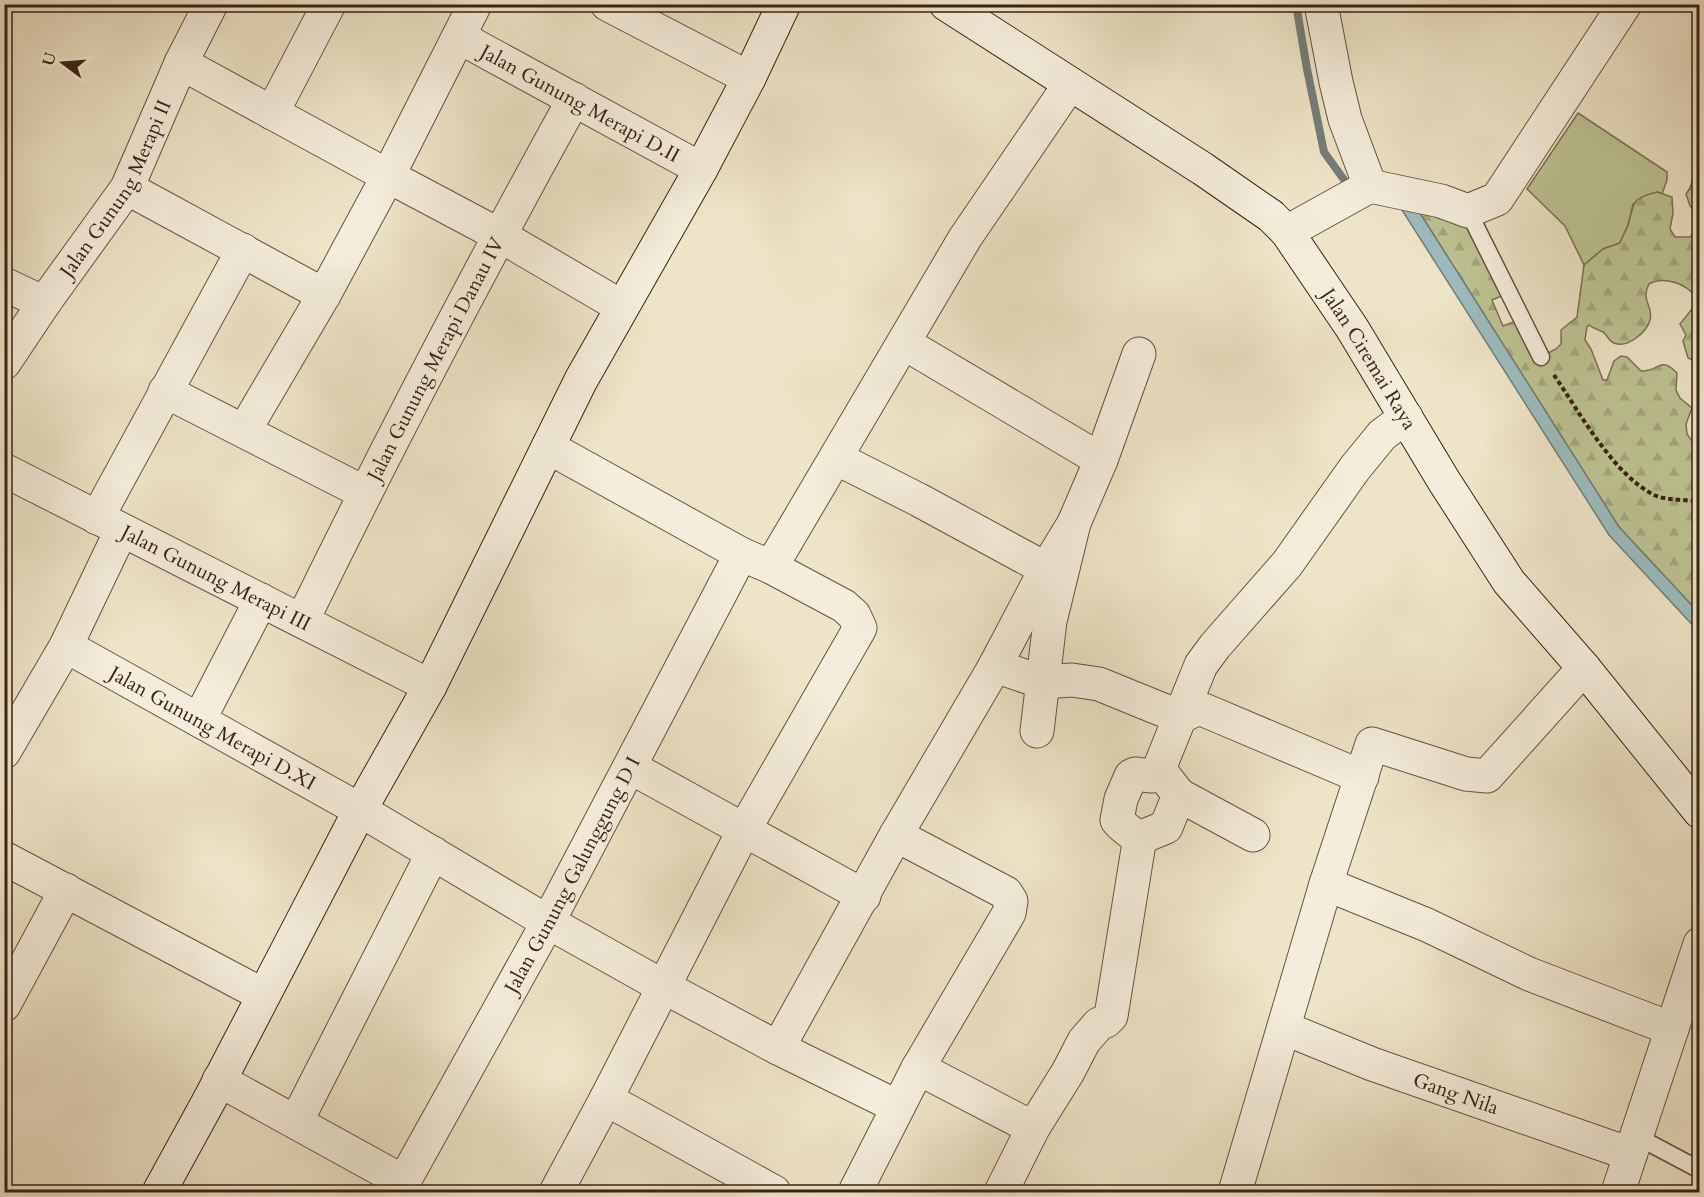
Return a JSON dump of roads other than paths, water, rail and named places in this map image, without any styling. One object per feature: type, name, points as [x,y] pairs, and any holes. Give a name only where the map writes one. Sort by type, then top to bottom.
[{"type":"street","name":"Jalan Gunung Merapi II","points":[[4,363],[127,188],[182,63],[211,4]]},
{"type":"street","points":[[272,113],[329,4]]},
{"type":"street","points":[[244,431],[324,295],[388,176],[475,4]]},
{"type":"street","points":[[607,4],[749,78]]},
{"type":"street","points":[[159,1192],[360,810],[430,686],[581,380],[701,169],[749,78],[784,4]]},
{"type":"street","name":"Jalan Ciremai Raya","points":[[946,4],[1213,176],[1271,216],[1287,232],[1352,328],[1509,582],[1584,668],[1700,812]]},
{"type":"street","points":[[1321,4],[1345,119],[1356,193]]},
{"type":"street","points":[[1287,232],[1356,193],[1441,201],[1468,211],[1497,199],[1625,4]]},
{"type":"street","name":"Jalan Gunung Merapi D.II","points":[[459,37],[701,169]]},
{"type":"street","points":[[182,63],[499,235],[622,307]]},
{"type":"street","points":[[771,567],[965,238],[1070,84]]},
{"type":"street","name":"Jalan Gunung Merapi Danau IV","points":[[302,621],[364,493],[499,235],[574,99]]},
{"type":"street","points":[[127,188],[324,295]]},
{"type":"street","points":[[4,752],[66,646],[109,525],[165,391],[243,250]]},
{"type":"street","points":[[4,284],[44,303]]},
{"type":"street","points":[[904,342],[1101,460]]},
{"type":"street","points":[[778,1048],[896,835],[995,666],[1046,569],[1074,523],[1101,460],[1139,354]]},
{"type":"street","points":[[165,391],[364,493]]},
{"type":"street","points":[[1001,1192],[1033,1128],[1068,1072],[1084,1041],[1099,1024],[1111,1016],[1139,843],[1137,838],[1117,820],[1131,776],[1135,774],[1152,776],[1159,769],[1201,665],[1287,564],[1355,468],[1382,435],[1406,417]]},
{"type":"street","points":[[548,447],[741,554],[771,567],[844,606],[854,615],[860,628],[744,830],[556,1192]]},
{"type":"street","points":[[836,458],[1046,569]]},
{"type":"street","name":"Jalan Gunung Merapi III","points":[[4,470],[430,686]]},
{"type":"street","points":[[1037,731],[1050,621],[1074,523]]},
{"type":"street","name":"Jalan Gunung Galunggung D I","points":[[401,1187],[548,921],[741,554]]},
{"type":"street","points":[[199,720],[261,600]]},
{"type":"street","name":"Jalan Gunung Merapi D.XI","points":[[66,646],[360,810],[663,987],[778,1048],[898,1107]]},
{"type":"street","points":[[995,666],[1042,682],[1072,680],[1099,684],[1180,717],[1197,709],[1204,710],[1362,777]]},
{"type":"street","points":[[1235,1192],[1326,884],[1372,744],[1466,774],[1487,776],[1584,668]]},
{"type":"street","points":[[630,767],[864,896]]},
{"type":"street","points":[[1159,769],[1179,795],[1253,835]]},
{"type":"street","points":[[1137,838],[1166,827],[1179,795]]},
{"type":"street","points":[[855,1192],[918,1068],[1009,913],[1011,901],[1006,894],[896,835]]},
{"type":"street","points":[[296,1122],[433,853]]},
{"type":"street","points":[[4,858],[263,995]]},
{"type":"street","points":[[1326,884],[1427,926],[1529,974],[1672,1029]]},
{"type":"street","points":[[4,1005],[66,890]]},
{"type":"street","points":[[1618,1192],[1700,944]]},
{"type":"street","name":"Gang Nila","points":[[1284,1028],[1372,1064],[1633,1145]]},
{"type":"street","points":[[918,1068],[1033,1128]]},
{"type":"street","points":[[219,1080],[296,1122],[401,1187]]},
{"type":"street","points":[[606,1099],[774,1192]]},
{"type":"lane","points":[[1468,211],[1541,357]]},
{"type":"lane","points":[[1633,1145],[1700,1170]]},
{"type":"water","points":[[1395,199],[1418,210],[1619,527],[1699,613],[1699,632],[1609,535]]},
{"type":"waterway","points":[[1296,4],[1324,152],[1350,188]]}]
